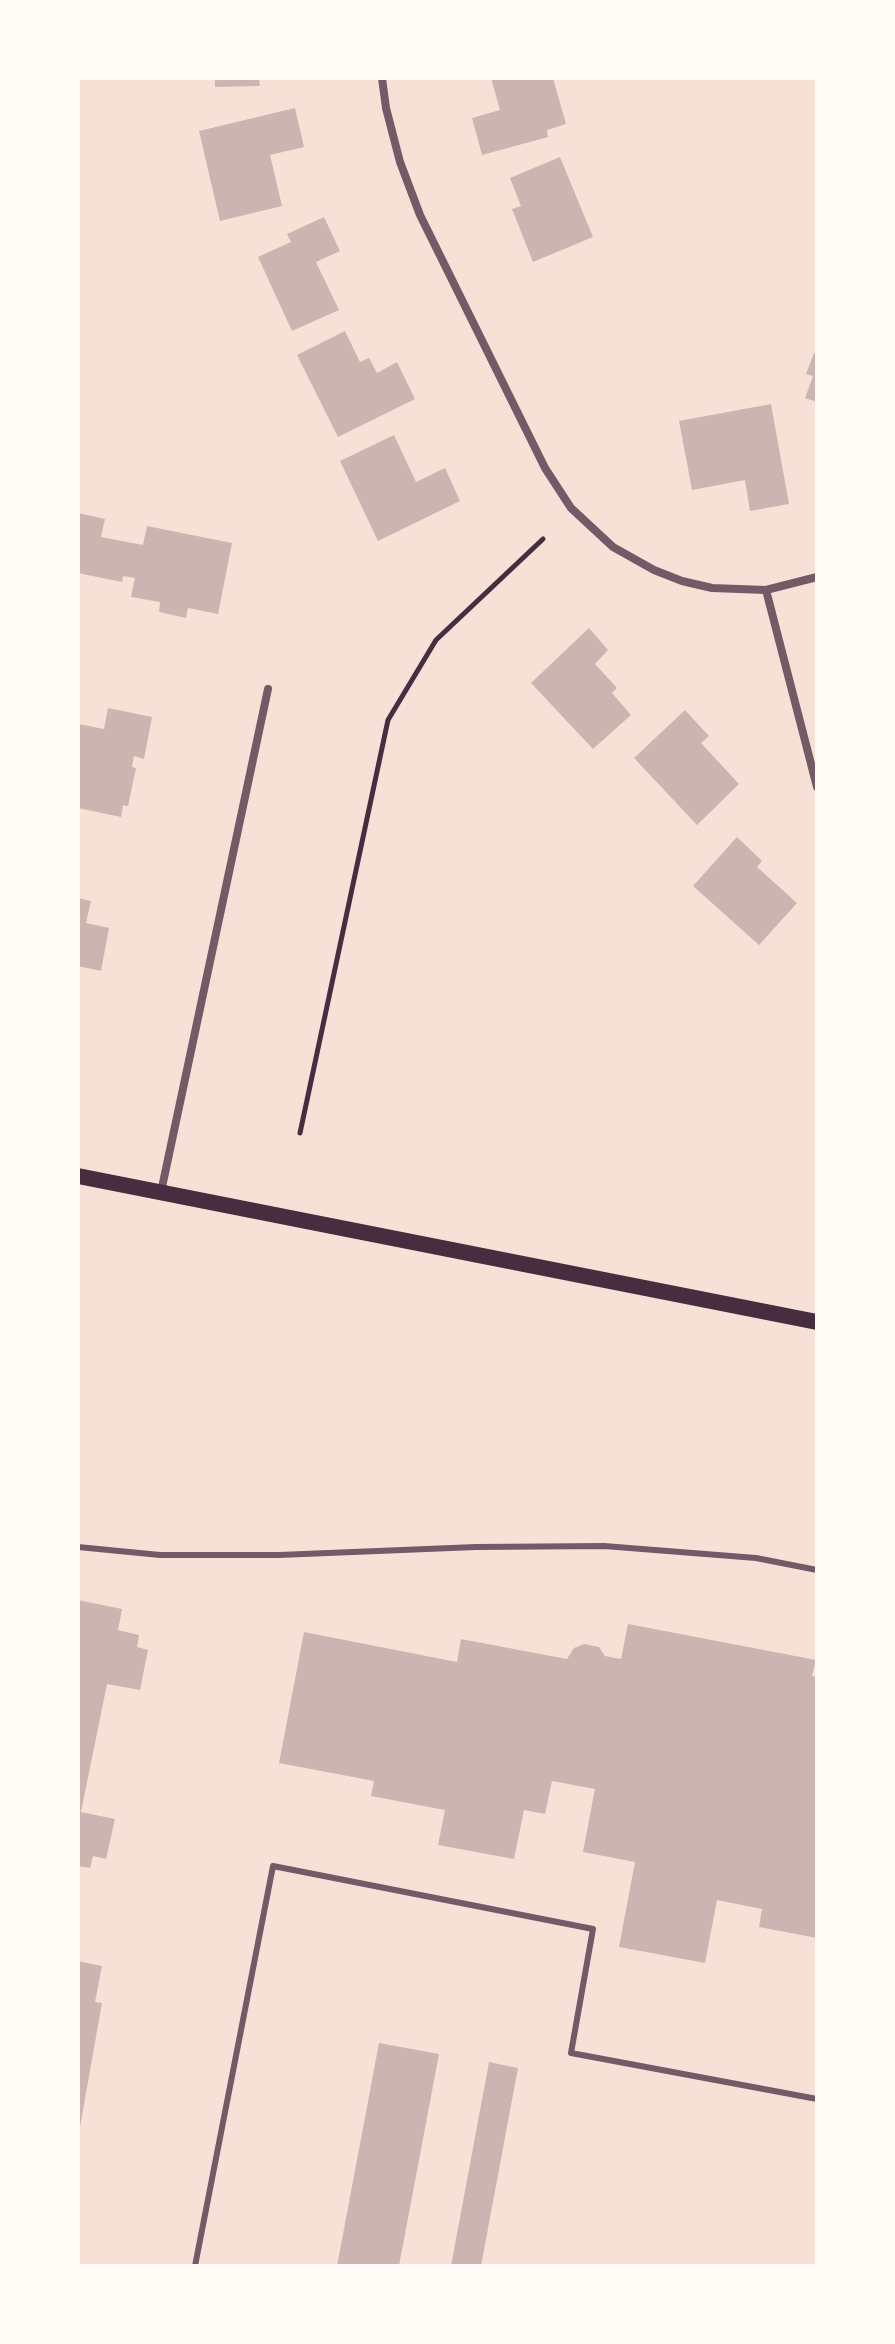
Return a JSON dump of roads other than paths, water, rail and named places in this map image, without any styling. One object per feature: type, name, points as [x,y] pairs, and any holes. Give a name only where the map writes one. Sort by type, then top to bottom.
[{"type":"main road","points":[[78,1176],[817,1322]]},
{"type":"street","points":[[382,78],[400,162],[420,215],[545,468],[571,508],[613,547],[654,570],[682,581],[712,588],[766,590],[817,577]]},
{"type":"street","points":[[766,590],[817,787]]},
{"type":"street","points":[[161,1192],[268,689]]},
{"type":"lane","points":[[78,1547],[160,1555],[292,1555],[476,1547],[604,1546],[756,1558],[817,1570]]},
{"type":"lane","points":[[195,2266],[273,1866],[593,1929],[571,2053],[817,2099]]}]
